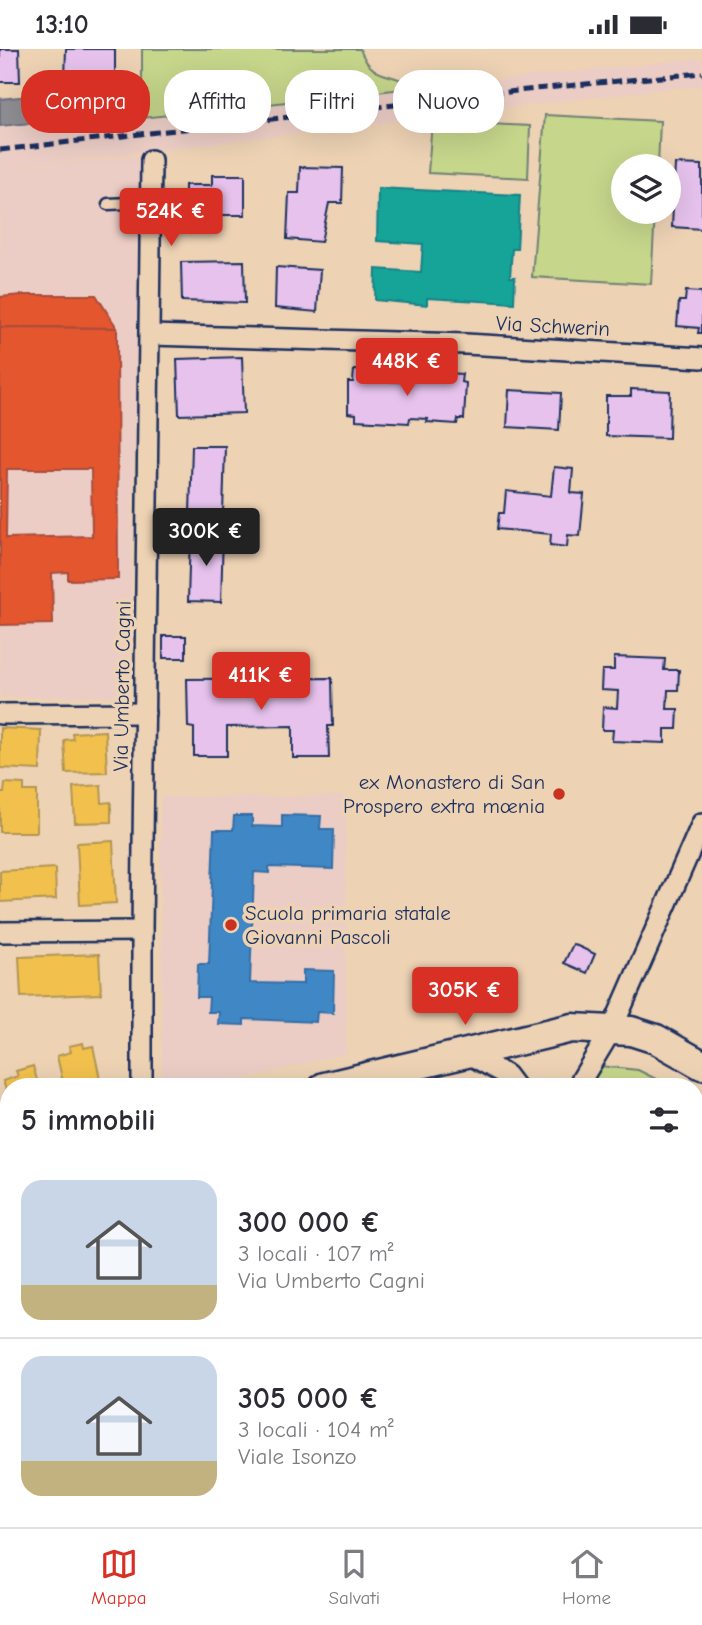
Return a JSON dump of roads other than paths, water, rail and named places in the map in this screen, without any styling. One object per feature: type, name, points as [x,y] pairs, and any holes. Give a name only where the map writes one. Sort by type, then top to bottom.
[{"type":"main road","points":[[360,1078],[572,1028],[631,1031],[656,1039],[702,1065]]},
{"type":"street","name":"Via Umberto Cagni","points":[[142,1078],[151,160]]},
{"type":"street","name":"Via Schwerin","points":[[150,335],[358,339],[583,349],[702,358]]},
{"type":"street","points":[[0,714],[145,713]]},
{"type":"street","points":[[582,1078],[612,1029],[702,823]]},
{"type":"street","points":[[0,932],[142,931]]},
{"type":"street","points":[[465,1052],[508,1078]]},
{"type":"lane","points":[[108,204],[151,202]]},
{"type":"railway","points":[[0,150],[535,89],[702,73]]},
{"type":"place","name":"ex Monastero di San Prospero extra mœnia","points":[[559,794]]},
{"type":"place","name":"Scuola primaria statale Giovanni Pascoli","points":[[231,925]]}]
